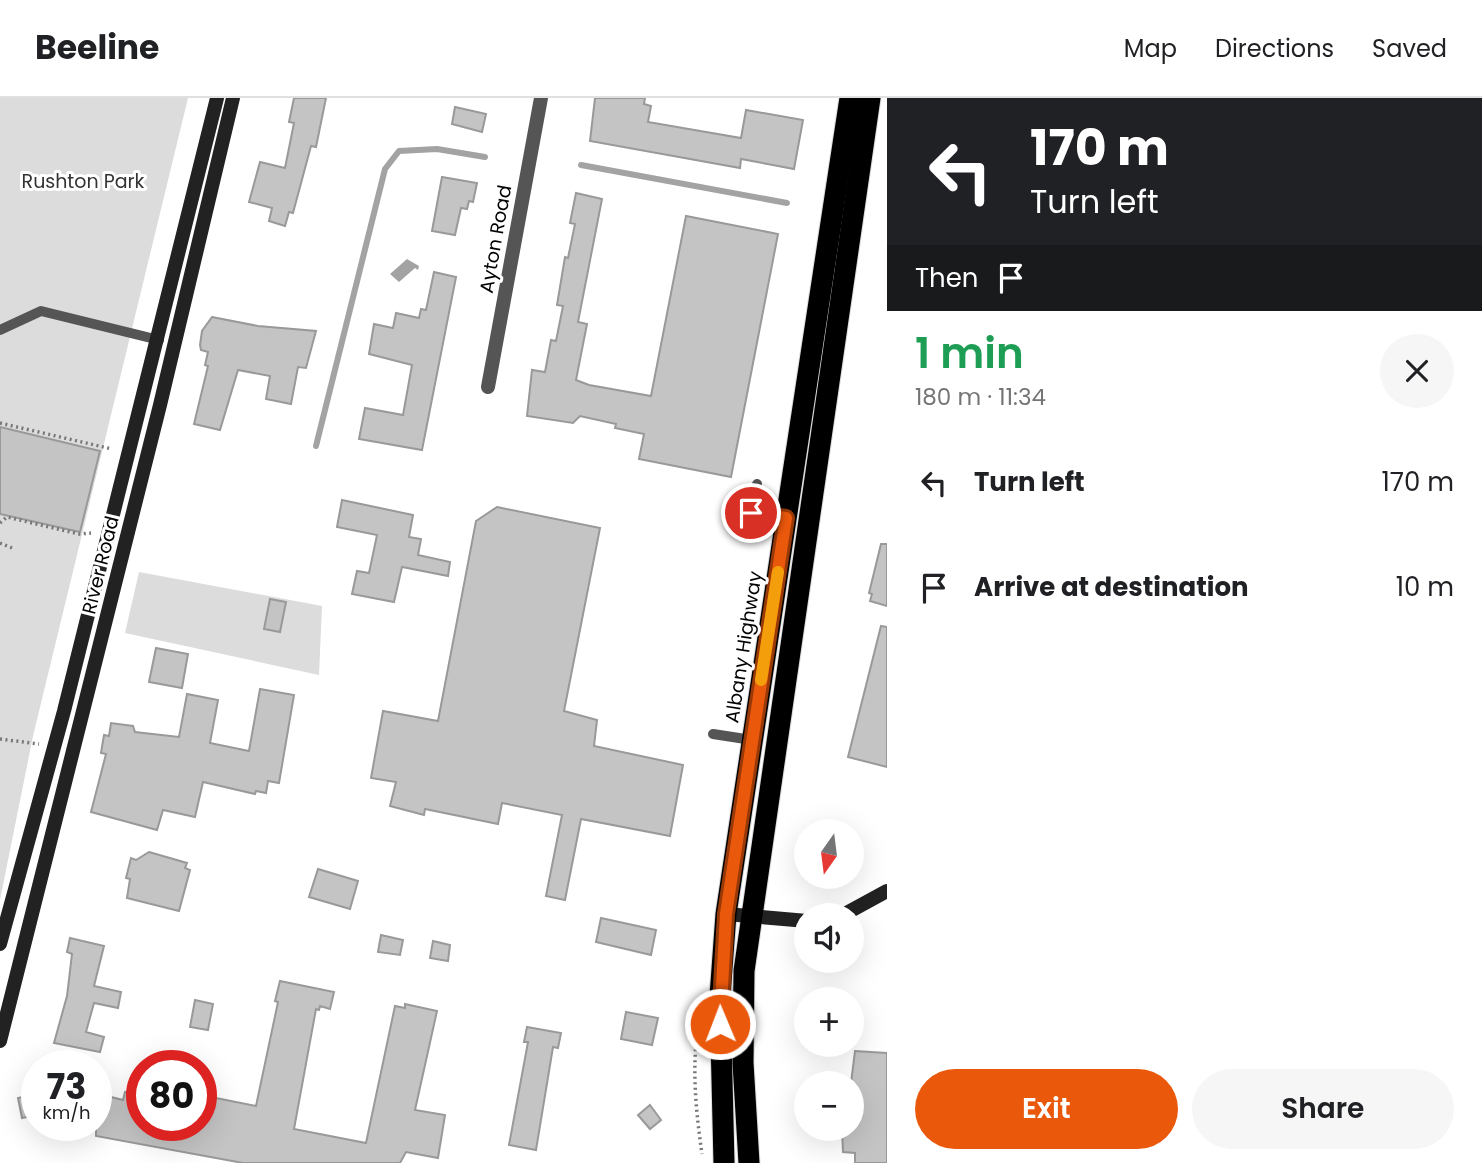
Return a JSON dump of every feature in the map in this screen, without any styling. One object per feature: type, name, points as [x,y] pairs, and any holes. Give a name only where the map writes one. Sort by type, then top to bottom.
[{"type":"highway","name":"Albany Highway","points":[[724,1163],[720,996],[726,914],[850,98]]},
{"type":"highway","points":[[749,1163],[742,1012],[751,916],[870,98]]},
{"type":"main road","name":"River Road","points":[[0,942],[61,724],[159,340],[217,98]]},
{"type":"main road","name":"River Road","points":[[0,1041],[160,405],[233,98]]},
{"type":"main road","points":[[864,904],[887,891]]},
{"type":"main road","points":[[726,914],[794,920]]},
{"type":"main road","points":[[0,942],[24,948]]},
{"type":"street","name":"Ayton Road","points":[[488,387],[541,98]]},
{"type":"lane","points":[[0,330],[41,311],[159,340]]},
{"type":"lane","points":[[757,484],[752,513],[786,518]]},
{"type":"lane","points":[[713,734],[752,740]]},
{"type":"path","points":[[0,423],[112,449]]},
{"type":"path","points":[[0,523],[7,517],[79,534],[91,533]]},
{"type":"path","points":[[0,543],[12,548]]},
{"type":"path","points":[[0,739],[38,744]]},
{"type":"green space","name":"Rushton Park","points":[[0,98],[188,98],[33,736],[0,900]]},
{"type":"green space","points":[[139,572],[322,606],[319,675],[125,633]]},
{"type":"shaded area","points":[[407,259],[419,266],[418,270],[415,268],[399,282],[390,274]]},
{"type":"building","points":[[294,98],[326,98],[316,147],[311,146],[293,213],[289,212],[285,226],[269,221],[272,208],[249,202],[260,162],[285,168],[294,123],[289,122]]},
{"type":"building","points":[[595,98],[645,98],[644,104],[651,106],[648,122],[741,138],[746,110],[803,120],[794,169],[741,159],[740,168],[590,141]]},
{"type":"building","points":[[455,107],[486,114],[482,132],[452,124]]},
{"type":"building","points":[[442,177],[477,183],[473,202],[469,201],[467,209],[461,208],[455,235],[432,231]]},
{"type":"building","points":[[576,193],[602,199],[578,322],[587,324],[576,380],[589,385],[651,396],[686,216],[778,234],[731,477],[639,459],[644,434],[615,428],[616,424],[580,416],[573,423],[527,416],[532,370],[545,372],[551,340],[556,341],[563,306],[557,305],[565,257],[568,258],[575,224],[570,223]]},
{"type":"building","points":[[434,272],[456,277],[422,450],[359,439],[365,408],[403,415],[412,365],[369,354],[374,324],[393,328],[396,313],[419,318],[421,309],[426,310]]},
{"type":"building","points":[[212,317],[258,326],[316,331],[306,368],[298,367],[291,404],[266,399],[270,376],[238,370],[220,430],[194,424],[208,366],[205,365],[208,352],[201,350],[200,345],[202,331]]},
{"type":"building","points":[[0,427],[100,451],[80,532],[0,514]]},
{"type":"building","points":[[342,500],[413,515],[409,537],[421,539],[418,555],[450,562],[448,576],[402,567],[394,602],[352,594],[357,571],[369,573],[377,535],[337,527]]},
{"type":"building","points":[[497,507],[600,528],[564,711],[597,720],[594,746],[683,765],[670,836],[581,819],[565,900],[546,896],[562,815],[502,803],[498,824],[425,809],[424,815],[390,806],[396,782],[371,778],[383,711],[438,721],[476,521]]},
{"type":"building","points":[[881,544],[887,544],[887,606],[870,601],[872,594],[869,593]]},
{"type":"building","points":[[270,599],[286,602],[280,632],[264,629]]},
{"type":"building","points":[[881,626],[887,627],[887,767],[848,757]]},
{"type":"building","points":[[156,648],[188,654],[182,688],[149,682]]},
{"type":"building","points":[[260,689],[294,695],[279,783],[268,781],[266,793],[256,791],[255,794],[203,782],[195,817],[163,810],[157,830],[91,812],[106,754],[101,753],[104,735],[109,736],[111,723],[133,726],[135,732],[179,737],[187,694],[218,700],[210,743],[249,751]]},
{"type":"building","points":[[149,852],[187,863],[185,868],[190,870],[179,911],[127,898],[130,879],[126,878],[131,858],[136,860]]},
{"type":"building","points":[[318,869],[358,881],[350,909],[309,897]]},
{"type":"building","points":[[601,918],[656,930],[651,955],[596,942]]},
{"type":"building","points":[[381,935],[403,940],[400,955],[378,952]]},
{"type":"building","points":[[70,938],[104,946],[94,986],[121,992],[118,1008],[94,1003],[86,1032],[104,1037],[101,1050],[54,1043],[67,996],[72,954],[67,952]]},
{"type":"building","points":[[433,941],[450,945],[448,961],[430,958]]},
{"type":"building","points":[[280,981],[334,992],[330,1009],[320,1006],[319,1010],[316,1009],[294,1129],[366,1143],[395,1006],[405,1008],[405,1004],[437,1011],[415,1110],[445,1115],[438,1158],[406,1152],[400,1163],[243,1163],[112,1139],[112,1097],[123,1100],[125,1092],[126,1141],[217,1141],[217,1098],[256,1106],[278,1002],[275,1001]]},
{"type":"building","points":[[195,1000],[213,1004],[208,1030],[190,1027]]},
{"type":"building","points":[[626,1012],[658,1018],[652,1045],[621,1039]]},
{"type":"building","points":[[527,1027],[561,1033],[558,1048],[553,1047],[536,1150],[509,1145],[528,1042],[524,1042]]},
{"type":"building","points":[[864,1052],[887,1053],[887,1163],[855,1163],[855,1153],[843,1152],[843,1141],[864,1141],[864,1071],[852,1071],[854,1057],[864,1057]]},
{"type":"building","points":[[650,1105],[661,1120],[650,1129],[638,1115]]},
{"type":"waterway","points":[[316,446],[385,169],[399,151],[437,149],[485,157]]},
{"type":"waterway","points":[[581,165],[787,203]]},
{"type":"slow traffic","points":[[761,680],[778,572]]},
{"type":"route","points":[[720,1024],[720,981],[726,914],[786,518],[751,513]]}]
